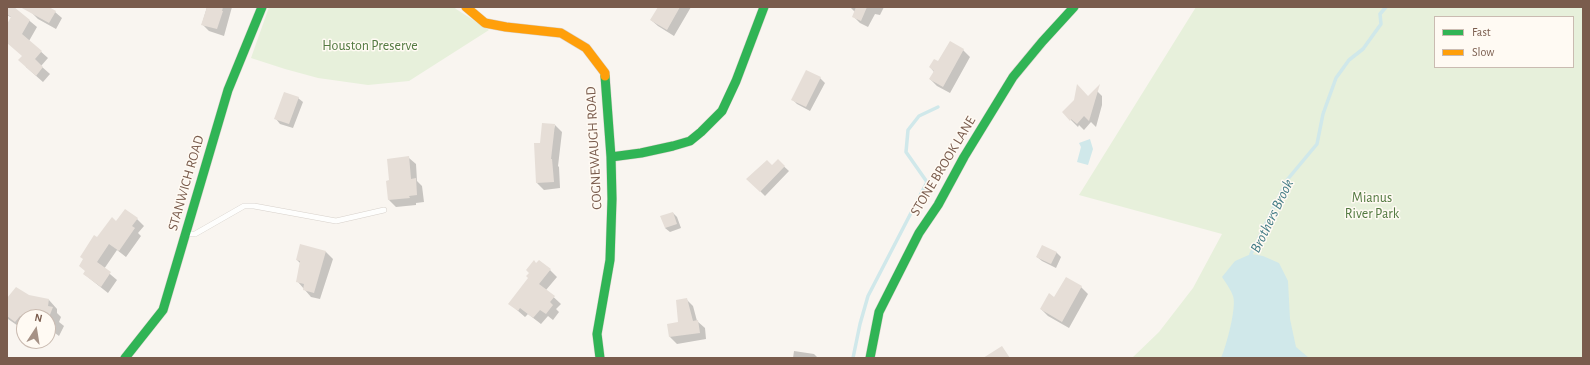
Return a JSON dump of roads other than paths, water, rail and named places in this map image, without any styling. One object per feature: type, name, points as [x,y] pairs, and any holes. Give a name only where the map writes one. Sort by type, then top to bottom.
[{"type":"street","name":"STANWICH ROAD","points":[[125,358],[163,310],[228,90],[262,7]]},
{"type":"street","name":"COGNEWAUGH ROAD","points":[[466,7],[485,23],[506,27],[561,33],[586,48],[605,73],[611,157],[612,199],[610,260],[597,334],[600,358]]},
{"type":"street","points":[[611,157],[641,153],[673,146],[690,141],[701,132],[722,110],[736,81],[764,7]]},
{"type":"street","name":"STONE BROOK LANE","points":[[870,358],[879,312],[919,233],[938,205],[964,157],[1013,77],[1074,7]]},
{"type":"lane","points":[[186,234],[195,234],[244,206],[254,206],[336,220],[384,210]]},
{"type":"water","points":[[1090,139],[1093,149],[1088,165],[1077,162],[1081,147],[1079,143]]},
{"type":"water","points":[[1251,254],[1263,256],[1279,263],[1288,281],[1290,319],[1296,347],[1309,358],[1221,358],[1226,345],[1234,309],[1233,296],[1222,277],[1235,261]]},
{"type":"waterway","name":"Brothers Brook","points":[[1252,258],[1251,254],[1287,180],[1317,144],[1323,114],[1336,78],[1349,60],[1363,49],[1381,24],[1380,14],[1386,7]]},
{"type":"waterway","points":[[853,358],[868,296],[927,182],[906,152],[908,130],[919,116],[938,107]]},
{"type":"park label","name":"Houston Preserve","points":[[370,46]]},
{"type":"park label","name":"Mianus River Park","points":[[1372,206]]}]
